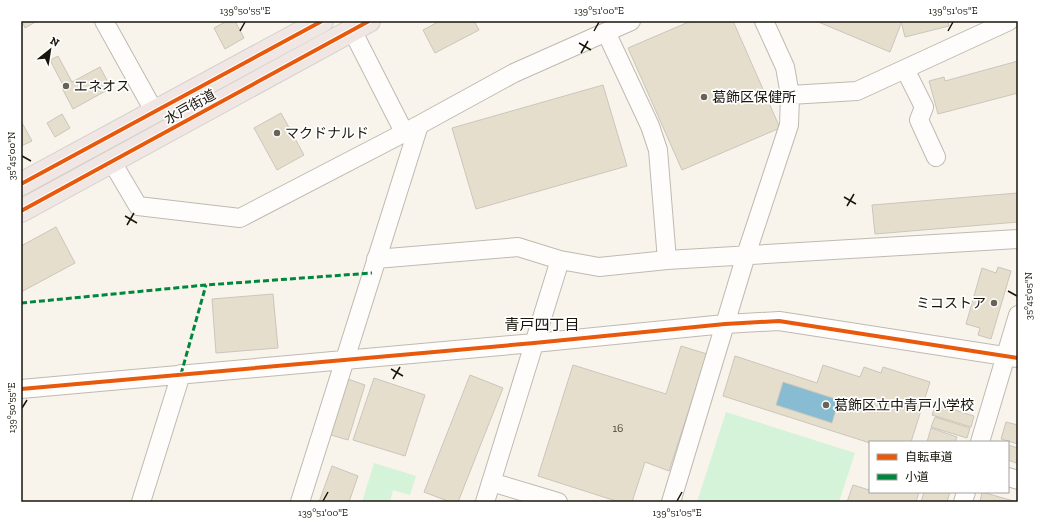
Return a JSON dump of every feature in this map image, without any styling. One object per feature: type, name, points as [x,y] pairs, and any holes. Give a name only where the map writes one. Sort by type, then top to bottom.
[{"type":"highway","name":"水戸街道","points":[[21,184],[322,21]]},
{"type":"highway","name":"水戸街道","points":[[21,211],[360,26]]},
{"type":"street","points":[[104,21],[154,111]]},
{"type":"street","points":[[112,162],[138,206],[240,218],[412,129],[514,74],[631,21]]},
{"type":"street","points":[[671,502],[746,255],[788,125],[790,95],[785,67],[764,21]]},
{"type":"street","points":[[790,95],[857,91],[905,69],[986,26],[1009,21]]},
{"type":"street","points":[[300,502],[376,259],[412,129],[360,26]]},
{"type":"street","points":[[606,32],[650,126],[658,150],[667,260]]},
{"type":"street","points":[[905,69],[924,107],[919,120],[936,157]]},
{"type":"street","points":[[376,259],[518,247],[560,260],[600,268],[667,260],[1018,239]]},
{"type":"street","points":[[485,502],[560,260]]},
{"type":"street","points":[[980,441],[1012,357],[1018,315]]},
{"type":"street","points":[[21,389],[534,343],[726,324],[779,321],[1012,357]]},
{"type":"street","points":[[141,502],[181,374]]},
{"type":"street","points":[[491,482],[558,502]]},
{"type":"green space","points":[[726,412],[855,453],[839,502],[697,502]]},
{"type":"green space","points":[[374,463],[416,476],[410,495],[393,490],[390,502],[362,502]]},
{"type":"water","points":[[783,382],[839,400],[832,423],[776,405]]},
{"type":"building","points":[[22,21],[37,21],[25,28]]},
{"type":"building","points":[[227,21],[235,21],[244,38],[225,49],[214,28]]},
{"type":"building","points":[[440,21],[474,21],[479,30],[435,53],[423,30]]},
{"type":"building","points":[[691,21],[733,21],[780,128],[682,170],[628,48]]},
{"type":"building","points":[[816,21],[902,21],[890,52]]},
{"type":"building","points":[[901,21],[948,21],[949,26],[905,37]]},
{"type":"building","points":[[58,56],[72,82],[100,67],[111,88],[73,109],[62,88],[64,87],[50,60]]},
{"type":"building","points":[[1018,61],[1018,93],[938,114],[929,81],[944,77],[945,81]]},
{"type":"building","points":[[603,85],[627,166],[476,209],[452,128]]},
{"type":"building","points":[[281,113],[304,155],[277,170],[254,128]]},
{"type":"building","points":[[62,114],[70,128],[55,137],[47,123]]},
{"type":"building","points":[[21,121],[32,141],[21,146]]},
{"type":"building","points":[[1018,193],[1018,222],[875,234],[872,205]]},
{"type":"building","points":[[56,227],[75,263],[21,292],[21,246]]},
{"type":"building","points":[[998,267],[1011,271],[991,339],[978,335],[980,328],[966,324],[982,268],[996,273]]},
{"type":"building","points":[[273,294],[278,348],[216,353],[212,299]]},
{"type":"building","points":[[681,346],[707,354],[669,471],[645,462],[632,502],[619,502],[538,476],[573,365],[666,394]]},
{"type":"building","points":[[735,356],[817,383],[823,365],[860,377],[864,367],[881,373],[883,367],[930,382],[911,441],[869,441],[869,443],[723,396]],"holes":[[[783,382],[839,400],[832,423],[776,405]]]},
{"type":"building","points":[[470,375],[503,388],[458,502],[450,502],[424,492]]},
{"type":"building","points":[[374,378],[425,395],[405,456],[353,440]]},
{"type":"building","points":[[348,379],[365,385],[348,440],[331,435]]},
{"type":"building","points":[[936,404],[974,416],[971,427],[932,415]]},
{"type":"building","points":[[935,417],[970,428],[967,438],[931,427]]},
{"type":"building","points":[[1006,422],[1018,425],[1018,444],[1001,439]]},
{"type":"building","points":[[931,428],[957,437],[955,441],[927,441]]},
{"type":"building","points":[[1009,445],[1018,448],[1016,463],[1009,460]]},
{"type":"building","points":[[332,466],[358,476],[349,502],[319,502]]},
{"type":"building","points":[[853,485],[869,490],[869,493],[919,493],[916,502],[847,502]]},
{"type":"building","points":[[924,493],[950,493],[947,502],[921,502]]},
{"type":"building","points":[[982,493],[986,493],[1017,502],[980,502]]},
{"type":"marked path","points":[[21,303],[206,285],[372,273]]},
{"type":"marked path","points":[[181,374],[206,285]]},
{"type":"cycle path","points":[[21,184],[322,21]]},
{"type":"cycle path","points":[[21,211],[369,21]]},
{"type":"cycle path","points":[[21,389],[534,343],[725,324],[779,321],[1018,358]]},
{"type":"place","name":"エネオス","points":[[66,86]]},
{"type":"place","name":"葛飾区保健所","points":[[704,97]]},
{"type":"place","name":"マクドナルド","points":[[277,133]]},
{"type":"place","name":"ミコストア","points":[[994,303]]},
{"type":"place","name":"葛飾区立中青戸小学校","points":[[826,405]]},
{"type":"district","name":"青戸四丁目","points":[[542,325]]}]
